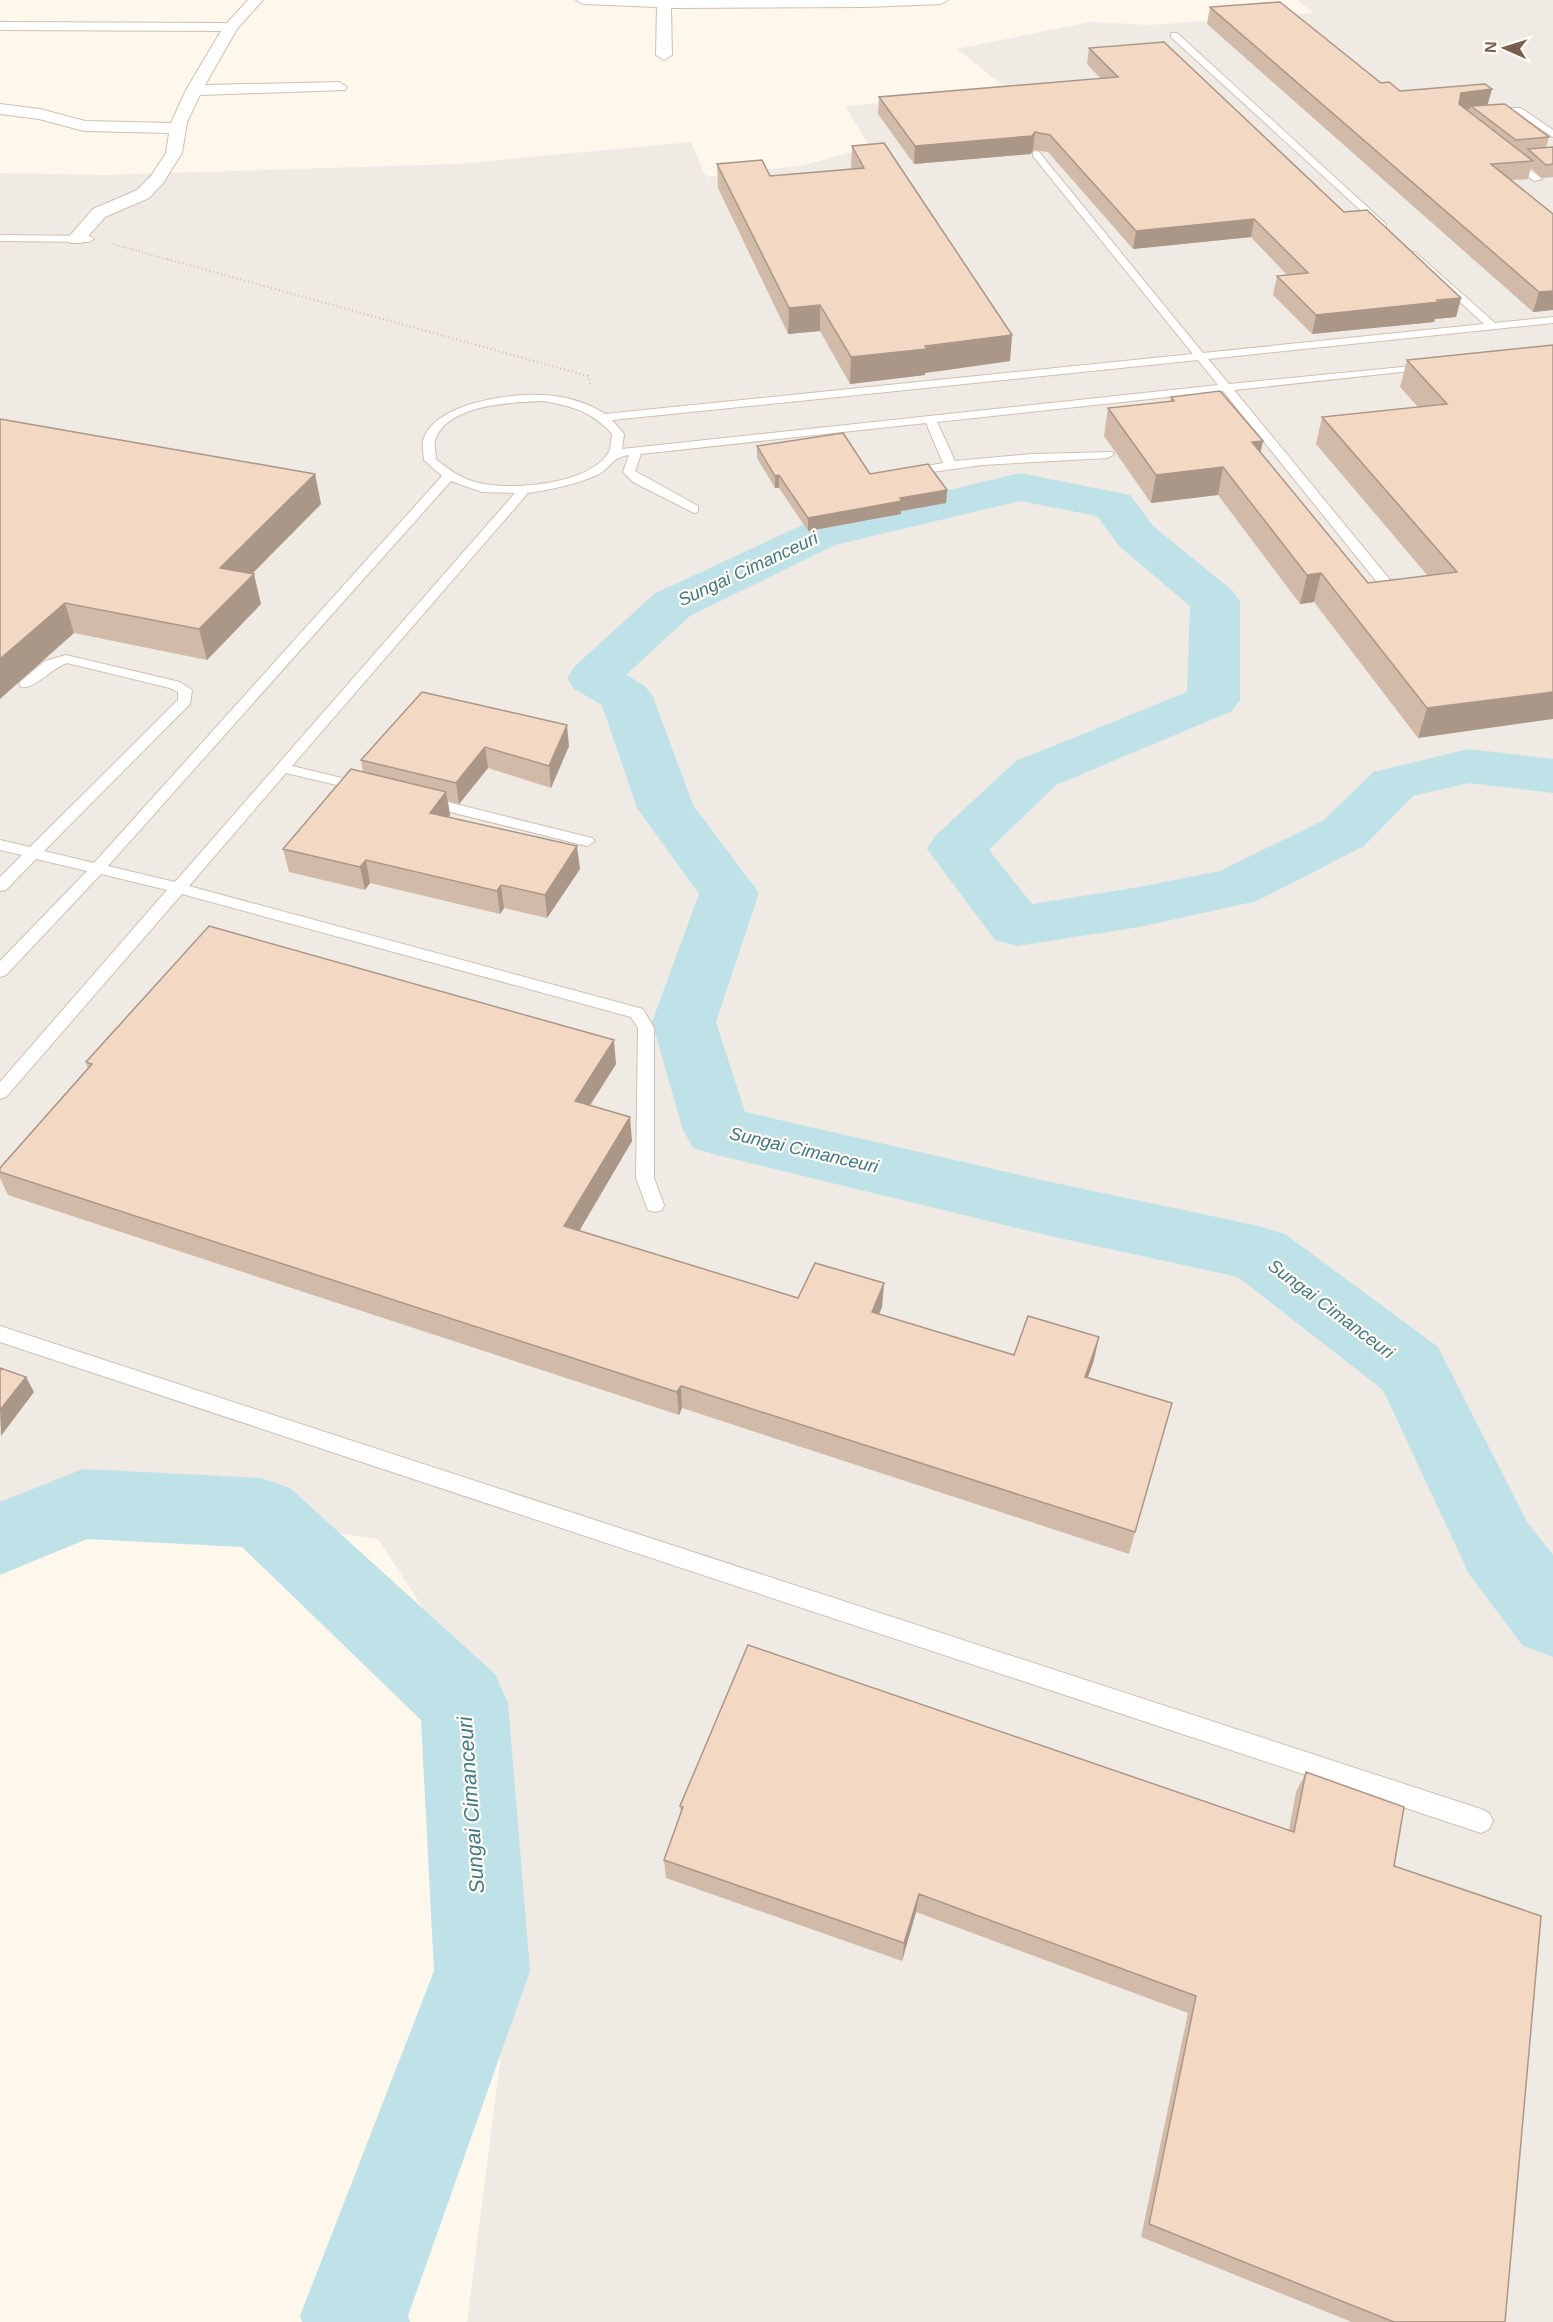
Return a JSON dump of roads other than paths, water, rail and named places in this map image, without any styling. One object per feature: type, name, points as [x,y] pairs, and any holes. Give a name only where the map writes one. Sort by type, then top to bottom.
[{"type":"street","points":[[83,239],[99,213],[143,194],[150,187],[174,153],[179,122],[194,90],[231,27],[256,0]]},
{"type":"street","points":[[583,0],[664,3],[834,3],[941,0]]},
{"type":"street","points":[[664,3],[664,55]]},
{"type":"street","points":[[0,26],[231,27]]},
{"type":"street","points":[[194,90],[339,87]]},
{"type":"street","points":[[0,109],[40,114],[84,126],[178,128]]},
{"type":"lane","points":[[1174,35],[1395,237]]},
{"type":"lane","points":[[1477,112],[1507,109],[1518,111],[1553,134]]},
{"type":"lane","points":[[1502,152],[1537,179]]},
{"type":"lane","points":[[1036,154],[1386,584]]},
{"type":"lane","points":[[1510,158],[1521,158]]},
{"type":"lane","points":[[0,238],[83,239]]},
{"type":"lane","points":[[1404,245],[1492,326]]},
{"type":"lane","points":[[605,417],[1553,320]]},
{"type":"lane","points":[[615,453],[618,434],[605,417],[579,404],[544,398],[506,399],[470,408],[443,423],[429,441],[430,460],[448,476],[482,488],[524,490],[563,484],[596,471],[615,453],[636,450],[1436,365]]},
{"type":"lane","points":[[930,419],[950,464]]},
{"type":"lane","points":[[636,450],[629,472],[636,479],[694,509]]},
{"type":"lane","points":[[897,476],[950,464],[993,459],[1108,454]]},
{"type":"lane","points":[[0,971],[97,869],[448,476]]},
{"type":"lane","points":[[0,1093],[524,490]]},
{"type":"lane","points":[[0,886],[185,701],[187,696],[185,690],[175,685],[66,659],[50,664],[26,684]]},
{"type":"lane","points":[[282,768],[372,789]]},
{"type":"lane","points":[[418,800],[587,841]]},
{"type":"lane","points":[[0,845],[179,888],[637,1013],[646,1028],[645,1178],[655,1206]]},
{"type":"lane","points":[[0,1334],[1481,1821]]},
{"type":"waterway","name":"Sungai Cimanceuri","points":[[1553,776],[1469,766],[1393,784],[1344,833],[1236,887],[1139,907],[1017,926],[956,849],[1036,773],[1213,700],[1215,602],[1136,536],[1113,505],[1020,487],[819,535],[672,605],[593,678],[626,697],[666,808],[729,893],[684,1022],[717,1130],[1046,1208],[1259,1254],[1411,1369],[1498,1548],[1553,1619]]},
{"type":"waterway","name":"Sungai Cimanceuri","points":[[0,1539],[83,1504],[261,1513],[464,1703],[482,1971],[354,2316],[356,2322]]}]
